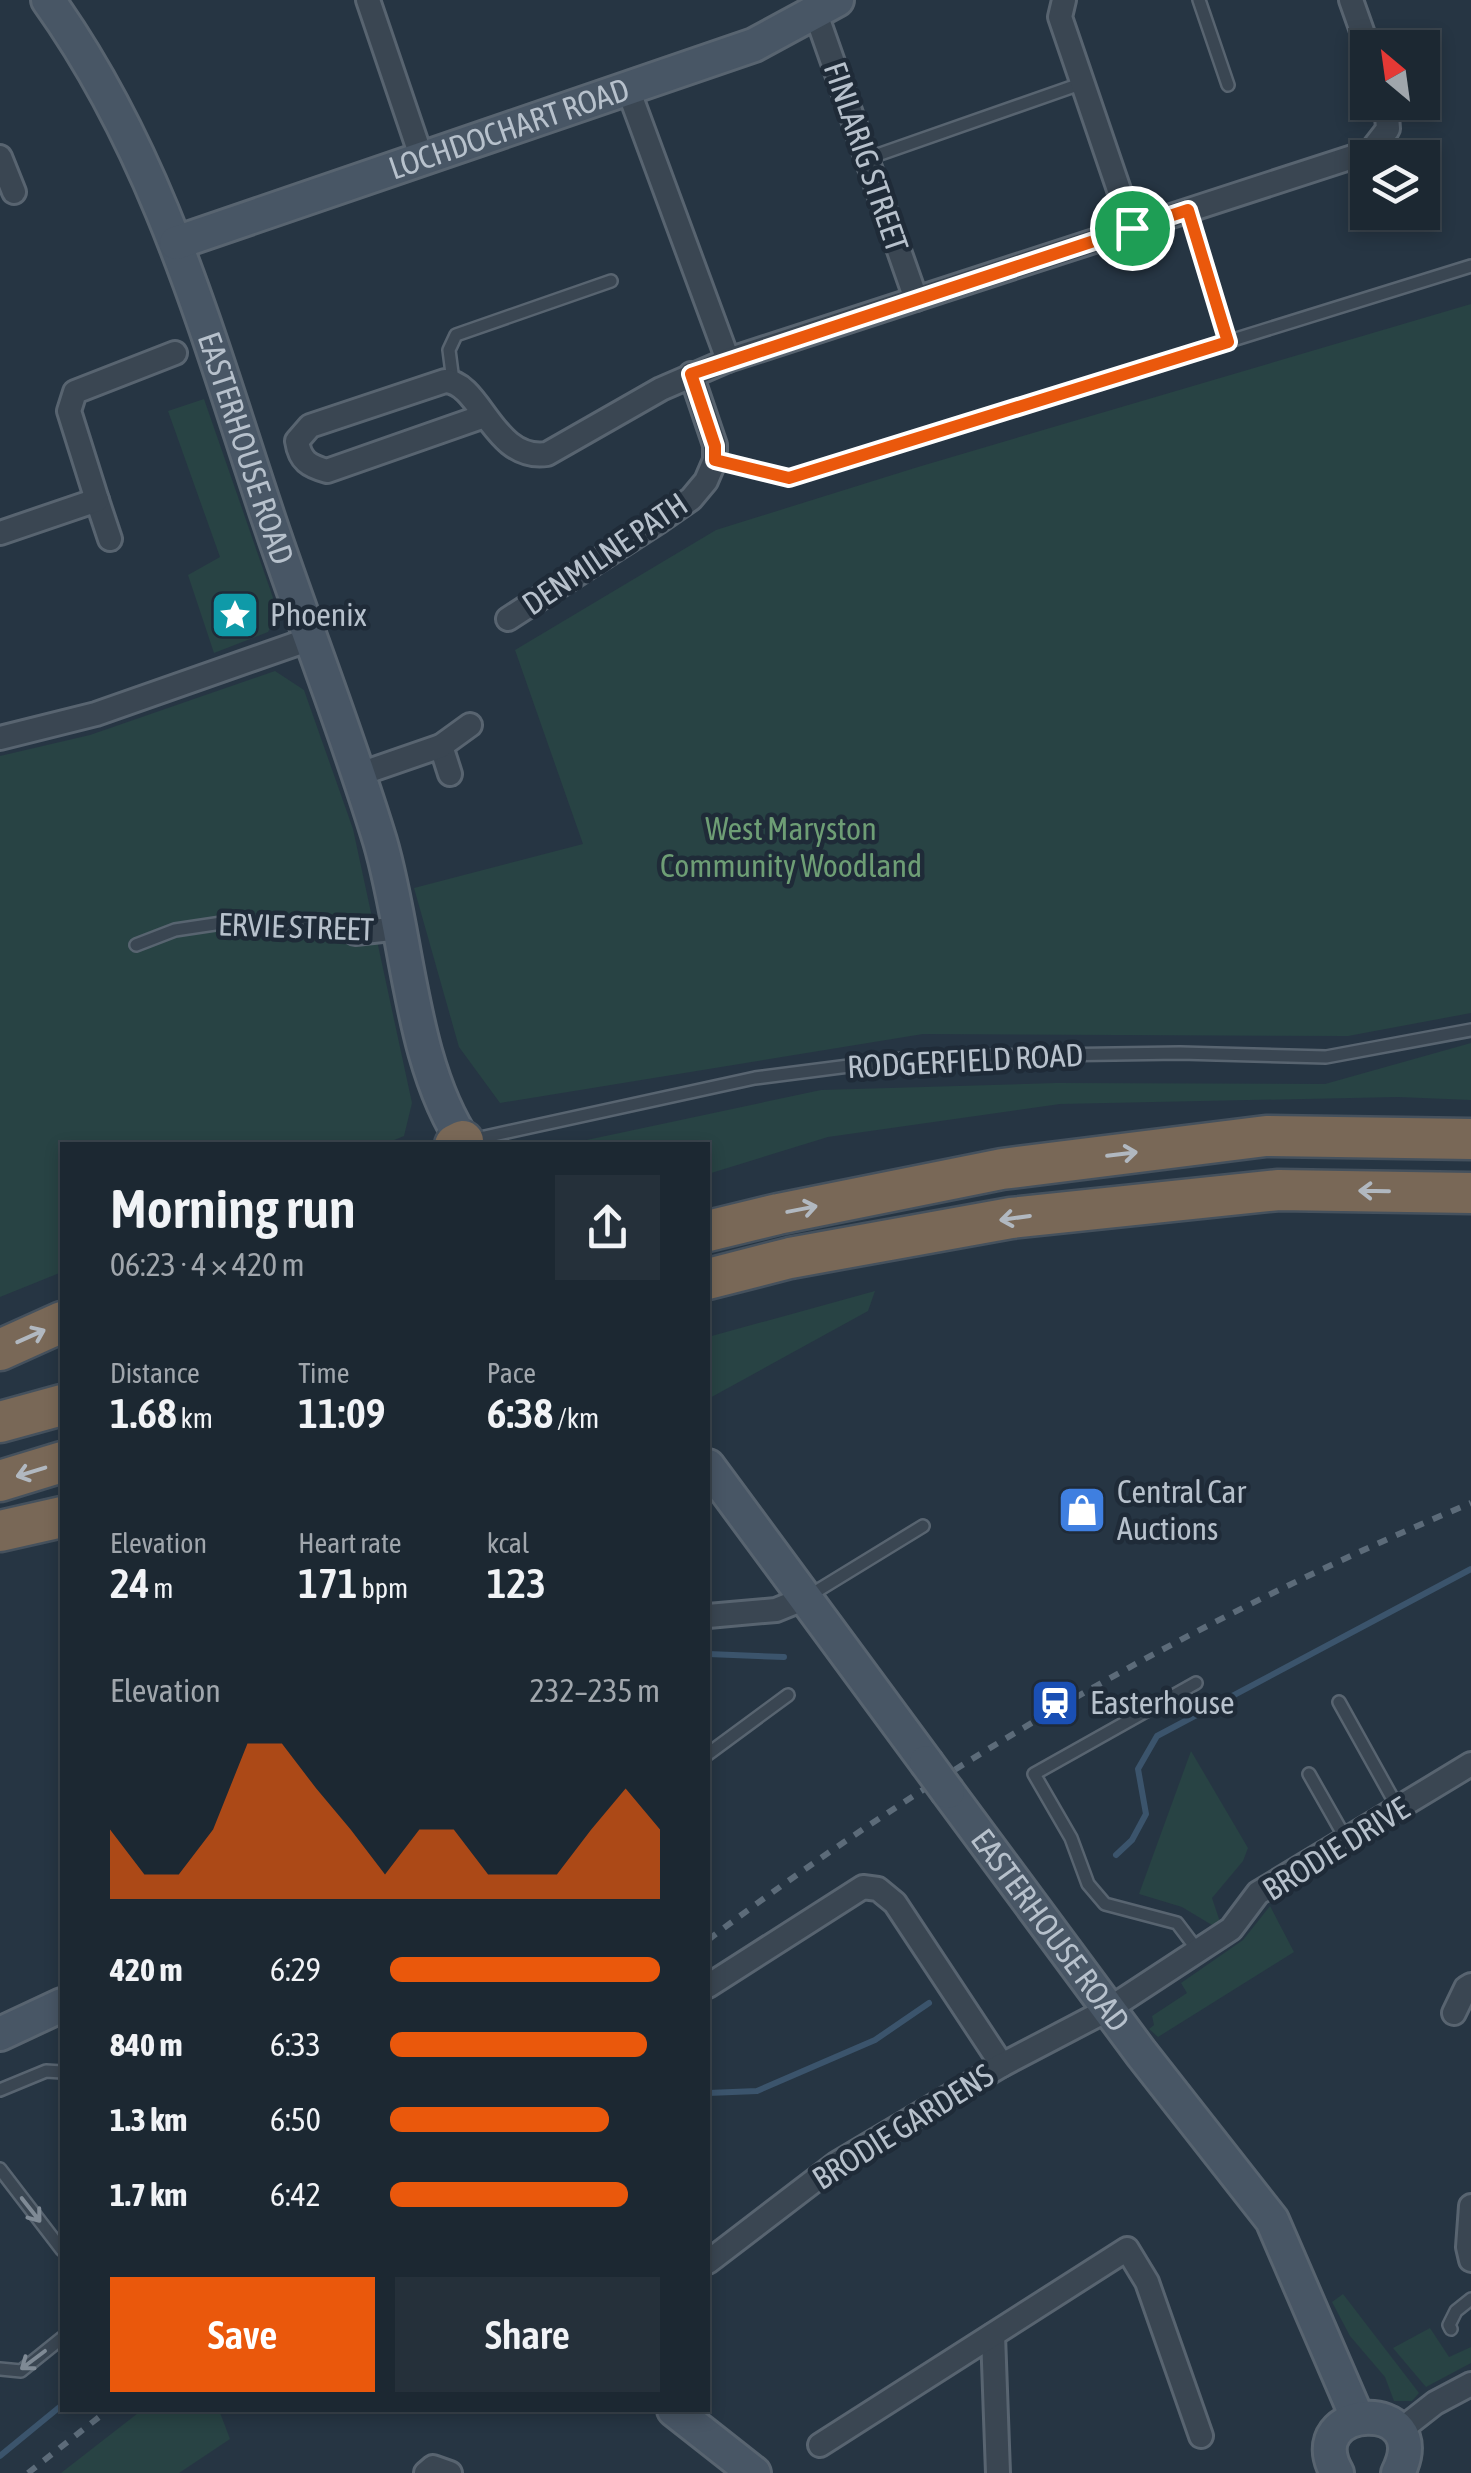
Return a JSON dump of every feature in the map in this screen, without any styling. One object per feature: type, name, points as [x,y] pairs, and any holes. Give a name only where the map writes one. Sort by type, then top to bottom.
[{"type":"highway","points":[[710,1231],[1002,1169],[1247,1138],[1471,1139]]},
{"type":"highway","points":[[710,1278],[790,1258],[1030,1216],[1279,1190],[1471,1193]]},
{"type":"highway","points":[[0,1350],[60,1323]]},
{"type":"highway","points":[[0,1422],[60,1405]]},
{"type":"highway","points":[[0,1481],[60,1463]]},
{"type":"highway","points":[[0,1531],[60,1517]]},
{"type":"street","name":"EASTERHOUSE ROAD","points":[[48,0],[114,103],[152,181],[176,243],[358,775],[390,878],[433,1074],[461,1142]]},
{"type":"street","points":[[368,0],[422,159]]},
{"type":"street","points":[[1064,0],[1060,17],[1132,228]]},
{"type":"street","points":[[1351,0],[1362,30]]},
{"type":"street","name":"LOCHDOCHART ROAD","points":[[176,243],[754,45],[827,7]]},
{"type":"street","name":"FINLARIG STREET","points":[[827,7],[866,159],[916,299]]},
{"type":"street","points":[[628,89],[728,360]]},
{"type":"street","points":[[484,416],[327,470],[310,466],[298,451],[297,442],[310,426],[436,382],[453,381],[516,450],[537,456],[547,454],[691,374],[728,360],[1371,151],[1388,129],[1387,120]]},
{"type":"street","points":[[0,157],[14,192]]},
{"type":"street","points":[[110,539],[69,411],[75,392],[175,353]]},
{"type":"street","name":"DENMILNE PATH","points":[[508,620],[690,499],[706,481],[715,460],[715,446],[691,374]]},
{"type":"street","points":[[0,534],[96,500]]},
{"type":"street","points":[[0,738],[96,714],[310,639]]},
{"type":"street","points":[[358,775],[441,746],[470,725]]},
{"type":"street","points":[[441,746],[450,774]]},
{"type":"street","name":"ERVIE STREET","points":[[355,933],[400,928]]},
{"type":"street","name":"EASTERHOUSE ROAD","points":[[710,1469],[1108,2009],[1272,2220],[1357,2417]]},
{"type":"street","points":[[710,1616],[776,1610],[804,1600]]},
{"type":"street","name":"BRODIE DRIVE","points":[[1108,2009],[1232,1929],[1258,1893],[1471,1764]]},
{"type":"street","points":[[710,1985],[863,1887],[878,1889],[895,1903],[1002,2065]]},
{"type":"street","points":[[1454,2014],[1471,1985]]},
{"type":"street","points":[[0,2034],[60,2006]]},
{"type":"street","name":"BRODIE GARDENS","points":[[710,2260],[836,2164],[1002,2065],[1108,2009]]},
{"type":"street","points":[[1470,2251],[1471,2206]]},
{"type":"street","points":[[820,2446],[1127,2249],[1147,2282],[1202,2436]]},
{"type":"street","points":[[993,2335],[998,2473]]},
{"type":"street","points":[[1398,2432],[1435,2402],[1471,2384]]},
{"type":"street","points":[[677,2412],[754,2473]]},
{"type":"street","points":[[1329,2471],[1337,2431],[1357,2417],[1380,2418],[1398,2432],[1404,2453],[1398,2473]]},
{"type":"street","points":[[426,2473],[433,2467],[450,2473]]},
{"type":"lane","points":[[1199,0],[1228,84]]},
{"type":"lane","points":[[866,159],[1083,83]]},
{"type":"lane","points":[[1188,210],[1228,342]]},
{"type":"lane","points":[[715,460],[789,478],[1471,266]]},
{"type":"lane","points":[[453,381],[449,350],[456,335],[611,281]]},
{"type":"lane","name":"ERVIE STREET","points":[[136,946],[175,930],[235,921],[355,933]]},
{"type":"lane","name":"RODGERFIELD ROAD","points":[[471,1142],[756,1078],[919,1057],[1180,1053],[1326,1057],[1471,1030]]},
{"type":"lane","points":[[804,1600],[922,1526]]},
{"type":"lane","points":[[1196,1683],[1034,1774],[1071,1838],[1088,1884],[1105,1904],[1177,1923],[1198,1952]]},
{"type":"lane","points":[[710,1753],[788,1695]]},
{"type":"lane","points":[[1339,1702],[1399,1810]]},
{"type":"lane","points":[[1309,1774],[1347,1841]]},
{"type":"lane","points":[[0,2090],[46,2071],[60,2072]]},
{"type":"lane","points":[[0,2170],[60,2247]]},
{"type":"lane","points":[[1451,2329],[1449,2325],[1456,2312],[1471,2299]]},
{"type":"lane","points":[[0,2368],[21,2371],[60,2340]]},
{"type":"green space","name":"West Maryston Community Woodland","points":[[1471,304],[1471,1013],[1348,1036],[923,1034],[500,1103],[459,1047],[414,888],[583,844],[515,650],[716,530]]},
{"type":"green space","points":[[204,399],[278,612],[268,632],[214,653],[188,575],[220,557],[168,411]]},
{"type":"green space","points":[[275,671],[304,690],[353,829],[412,1103],[404,1136],[389,1142],[60,1142],[60,1273],[0,1297],[0,756],[90,735]]},
{"type":"green space","points":[[1471,1043],[1471,1100],[1398,1097],[1060,1104],[828,1137],[710,1173],[710,1142],[580,1142],[821,1090],[1056,1083],[1325,1084]]},
{"type":"green space","points":[[875,1291],[868,1311],[710,1398],[710,1336]]},
{"type":"green space","points":[[1191,1751],[1248,1848],[1243,1861],[1212,1898],[1220,1922],[1212,1925],[1182,1907],[1139,1894]]},
{"type":"green space","points":[[1270,1906],[1294,1952],[1158,2037],[1149,2029],[1154,2025],[1152,2016],[1187,1993],[1181,1983],[1243,1940]]},
{"type":"green space","points":[[1343,2294],[1419,2393],[1412,2401],[1394,2401],[1385,2377],[1350,2336],[1332,2302]]},
{"type":"green space","points":[[1430,2328],[1449,2357],[1471,2347],[1471,2363],[1426,2387],[1393,2348]]},
{"type":"green space","points":[[139,2412],[220,2412],[230,2439],[179,2473],[61,2473]]},
{"type":"waterway","points":[[1116,1855],[1132,1840],[1146,1814],[1138,1769],[1157,1736],[1471,1569]]},
{"type":"waterway","points":[[710,1654],[784,1657]]},
{"type":"waterway","points":[[710,2093],[757,2091],[875,2040],[929,2003]]},
{"type":"waterway","points":[[0,2456],[60,2407]]},
{"type":"railway","points":[[710,1939],[888,1813],[1076,1698],[1271,1594],[1471,1503]]},
{"type":"railway","points":[[28,2473],[105,2412]]},
{"type":"place","name":"Phoenix","points":[[235,615]]},
{"type":"place","name":"Central Car Auctions","points":[[1082,1510]]},
{"type":"place","name":"Easterhouse","points":[[1055,1703]]},
{"type":"route","points":[[1188,210],[1228,342],[789,478],[715,460],[715,446],[691,374],[1132,228],[1188,210]]}]
